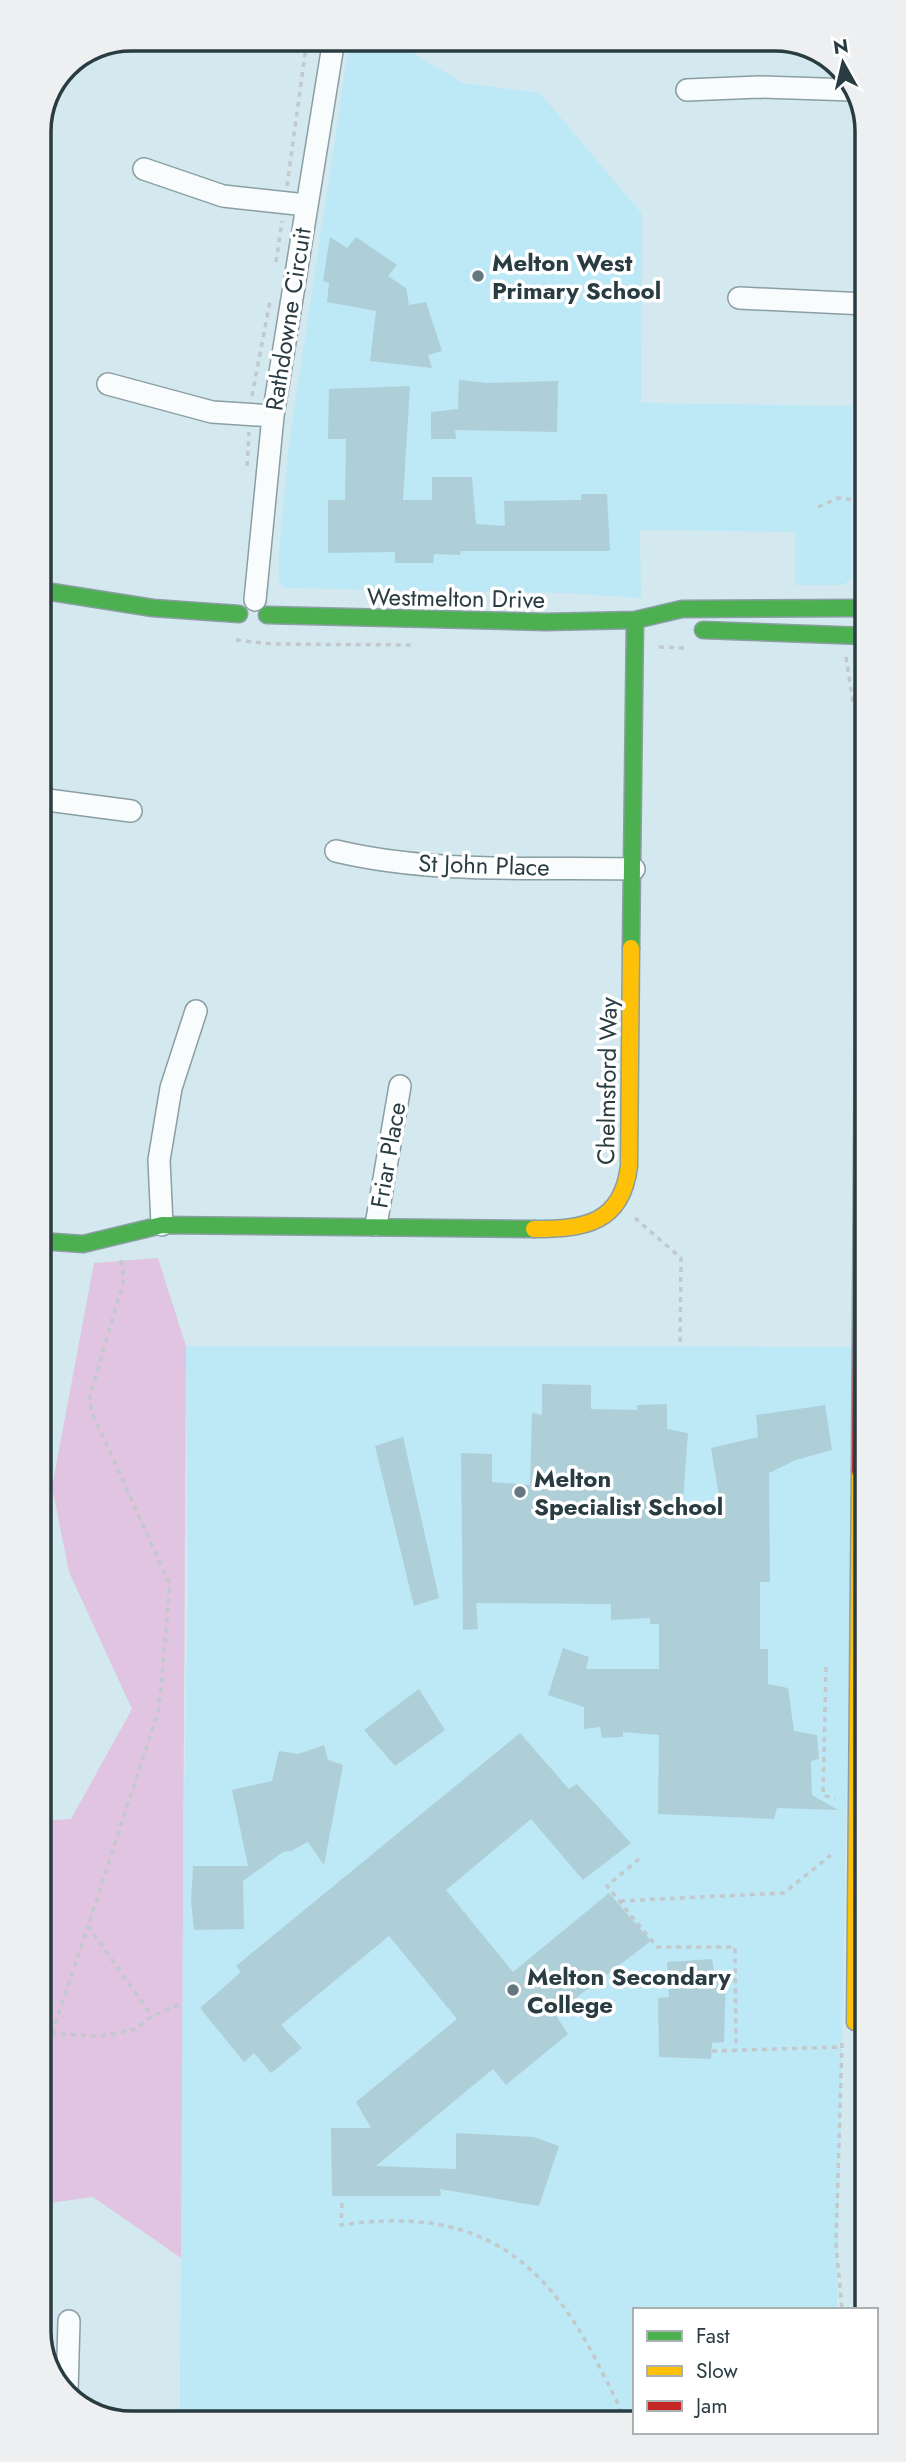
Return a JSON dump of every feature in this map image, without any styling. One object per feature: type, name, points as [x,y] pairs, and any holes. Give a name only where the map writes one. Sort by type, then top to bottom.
[{"type":"street","name":"Rathdowne Circuit","points":[[254,610],[273,416],[332,51]]},
{"type":"street","points":[[687,90],[808,90]]},
{"type":"street","points":[[144,169],[223,196],[306,205]]},
{"type":"street","points":[[739,298],[855,304]]},
{"type":"street","points":[[108,384],[212,412],[273,416]]},
{"type":"street","name":"Westmelton Drive","points":[[51,592],[153,608],[545,622],[640,619],[662,611],[682,609],[855,601]]},
{"type":"street","points":[[253,628],[263,624],[254,610]]},
{"type":"street","name":"Westmelton Drive","points":[[640,619],[664,629]]},
{"type":"street","name":"Chelmsford Way","points":[[51,1243],[83,1244],[162,1225],[573,1229],[597,1221],[619,1205],[628,1184],[629,1166],[640,619]]},
{"type":"street","points":[[692,630],[855,636]]},
{"type":"street","points":[[51,800],[131,811]]},
{"type":"street","name":"St John Place","points":[[336,851],[377,861],[428,865],[634,869]]},
{"type":"street","points":[[162,1225],[159,1160],[171,1088],[196,1011]]},
{"type":"street","name":"Friar Place","points":[[376,1225],[400,1086]]},
{"type":"street","points":[[67,2379],[69,2321]]},
{"type":"path","points":[[818,507],[838,498],[855,498]]},
{"type":"path","points":[[637,1213],[633,1216],[681,1258],[680,1347]]},
{"type":"path","points":[[120,1253],[124,1279],[90,1396],[91,1410],[170,1585],[159,1709],[52,2033],[98,2036],[119,2033],[135,2029],[152,2016],[183,2003]]},
{"type":"path","points":[[826,1667],[824,1794],[846,1803]]},
{"type":"path","points":[[620,1901],[784,1893],[824,1858],[835,1853]]},
{"type":"path","points":[[639,1859],[607,1886],[657,1947],[735,1947],[736,2050]]},
{"type":"path","points":[[88,1926],[152,2016]]},
{"type":"path","points":[[712,2051],[842,2047]]},
{"type":"path","points":[[842,2097],[836,2243],[842,2308]]},
{"type":"path","points":[[342,2203],[341,2225],[415,2221],[451,2226],[485,2238],[528,2264],[580,2330],[620,2411]]},
{"type":"shaded area","name":"Melton West Primary School","points":[[348,51],[410,51],[462,83],[540,93],[642,214],[641,403],[852,406],[851,579],[843,585],[795,585],[795,532],[640,530],[641,598],[563,593],[284,588],[279,580],[279,553],[288,451]]},
{"type":"shaded area","points":[[158,1258],[186,1346],[181,2258],[93,2197],[51,2203],[51,1820],[71,1819],[132,1709],[69,1572],[52,1487],[94,1263]]},
{"type":"shaded area","name":"Melton Secondary College","points":[[186,1346],[855,1347],[837,2308],[633,2308],[633,2411],[180,2411],[183,1862],[188,1600]]},
{"type":"building","points":[[330,237],[347,248],[356,237],[397,265],[388,276],[406,288],[409,305],[426,302],[442,351],[428,355],[432,368],[370,361],[376,311],[327,302],[329,283],[323,281]]},
{"type":"building","points":[[459,380],[488,383],[558,381],[557,432],[455,430],[456,439],[431,439],[431,412],[458,409]]},
{"type":"building","points":[[410,386],[403,500],[432,500],[432,477],[472,477],[476,524],[505,526],[504,501],[581,500],[581,494],[607,494],[610,551],[461,551],[460,555],[434,554],[433,563],[395,563],[395,552],[328,553],[328,500],[345,500],[346,439],[328,439],[329,389]]},
{"type":"building","points":[[542,1384],[591,1385],[591,1409],[637,1410],[637,1405],[667,1404],[667,1429],[688,1433],[682,1514],[720,1502],[711,1448],[758,1437],[756,1415],[825,1405],[832,1450],[796,1460],[769,1473],[770,1582],[760,1582],[760,1649],[768,1649],[768,1684],[788,1688],[794,1731],[817,1735],[819,1759],[811,1761],[812,1795],[838,1810],[777,1808],[774,1819],[658,1814],[659,1735],[623,1732],[623,1737],[602,1738],[600,1727],[584,1729],[584,1707],[548,1695],[563,1648],[589,1657],[586,1669],[659,1669],[659,1624],[650,1624],[650,1618],[611,1620],[611,1604],[476,1603],[478,1629],[463,1630],[461,1453],[492,1454],[492,1482],[530,1485],[532,1413],[542,1415]]},
{"type":"building","points":[[403,1437],[439,1598],[414,1606],[375,1446]]},
{"type":"building","points":[[419,1689],[445,1730],[395,1766],[364,1730]]},
{"type":"building","points":[[520,1733],[569,1789],[577,1784],[631,1843],[583,1880],[531,1819],[446,1890],[513,1972],[609,1893],[651,1941],[555,2014],[568,2034],[506,2085],[493,2069],[376,2166],[456,2169],[456,2133],[534,2137],[559,2146],[539,2206],[440,2189],[441,2196],[332,2196],[331,2128],[371,2128],[356,2102],[457,2019],[389,1936],[281,2025],[302,2048],[271,2073],[254,2053],[244,2062],[200,2008],[241,1972],[236,1966]]},
{"type":"building","points":[[324,1745],[328,1760],[343,1765],[324,1865],[308,1842],[283,1852],[243,1881],[244,1929],[194,1930],[191,1902],[193,1866],[248,1866],[232,1790],[272,1781],[279,1751],[298,1754]]},
{"type":"building","points":[[712,1959],[715,1976],[726,1975],[724,2042],[712,2043],[711,2059],[659,2057],[658,1998],[669,1997],[667,1962]]},
{"type":"traffic: fast","points":[[51,592],[153,608],[239,614]]},
{"type":"traffic: fast","points":[[267,615],[545,622],[635,620],[682,609],[855,608]]},
{"type":"traffic: fast","points":[[631,948],[635,620]]},
{"type":"traffic: fast","points":[[703,630],[855,636]]},
{"type":"traffic: fast","points":[[51,1242],[83,1244],[162,1225],[534,1229]]},
{"type":"traffic: slow","points":[[534,1229],[569,1227],[598,1219],[618,1200],[625,1185],[629,1166],[631,948]]},
{"type":"place","name":"Melton West Primary School","points":[[478,276]]},
{"type":"place","name":"Melton Specialist School","points":[[520,1492]]},
{"type":"place","name":"Melton Secondary College","points":[[513,1990]]}]
